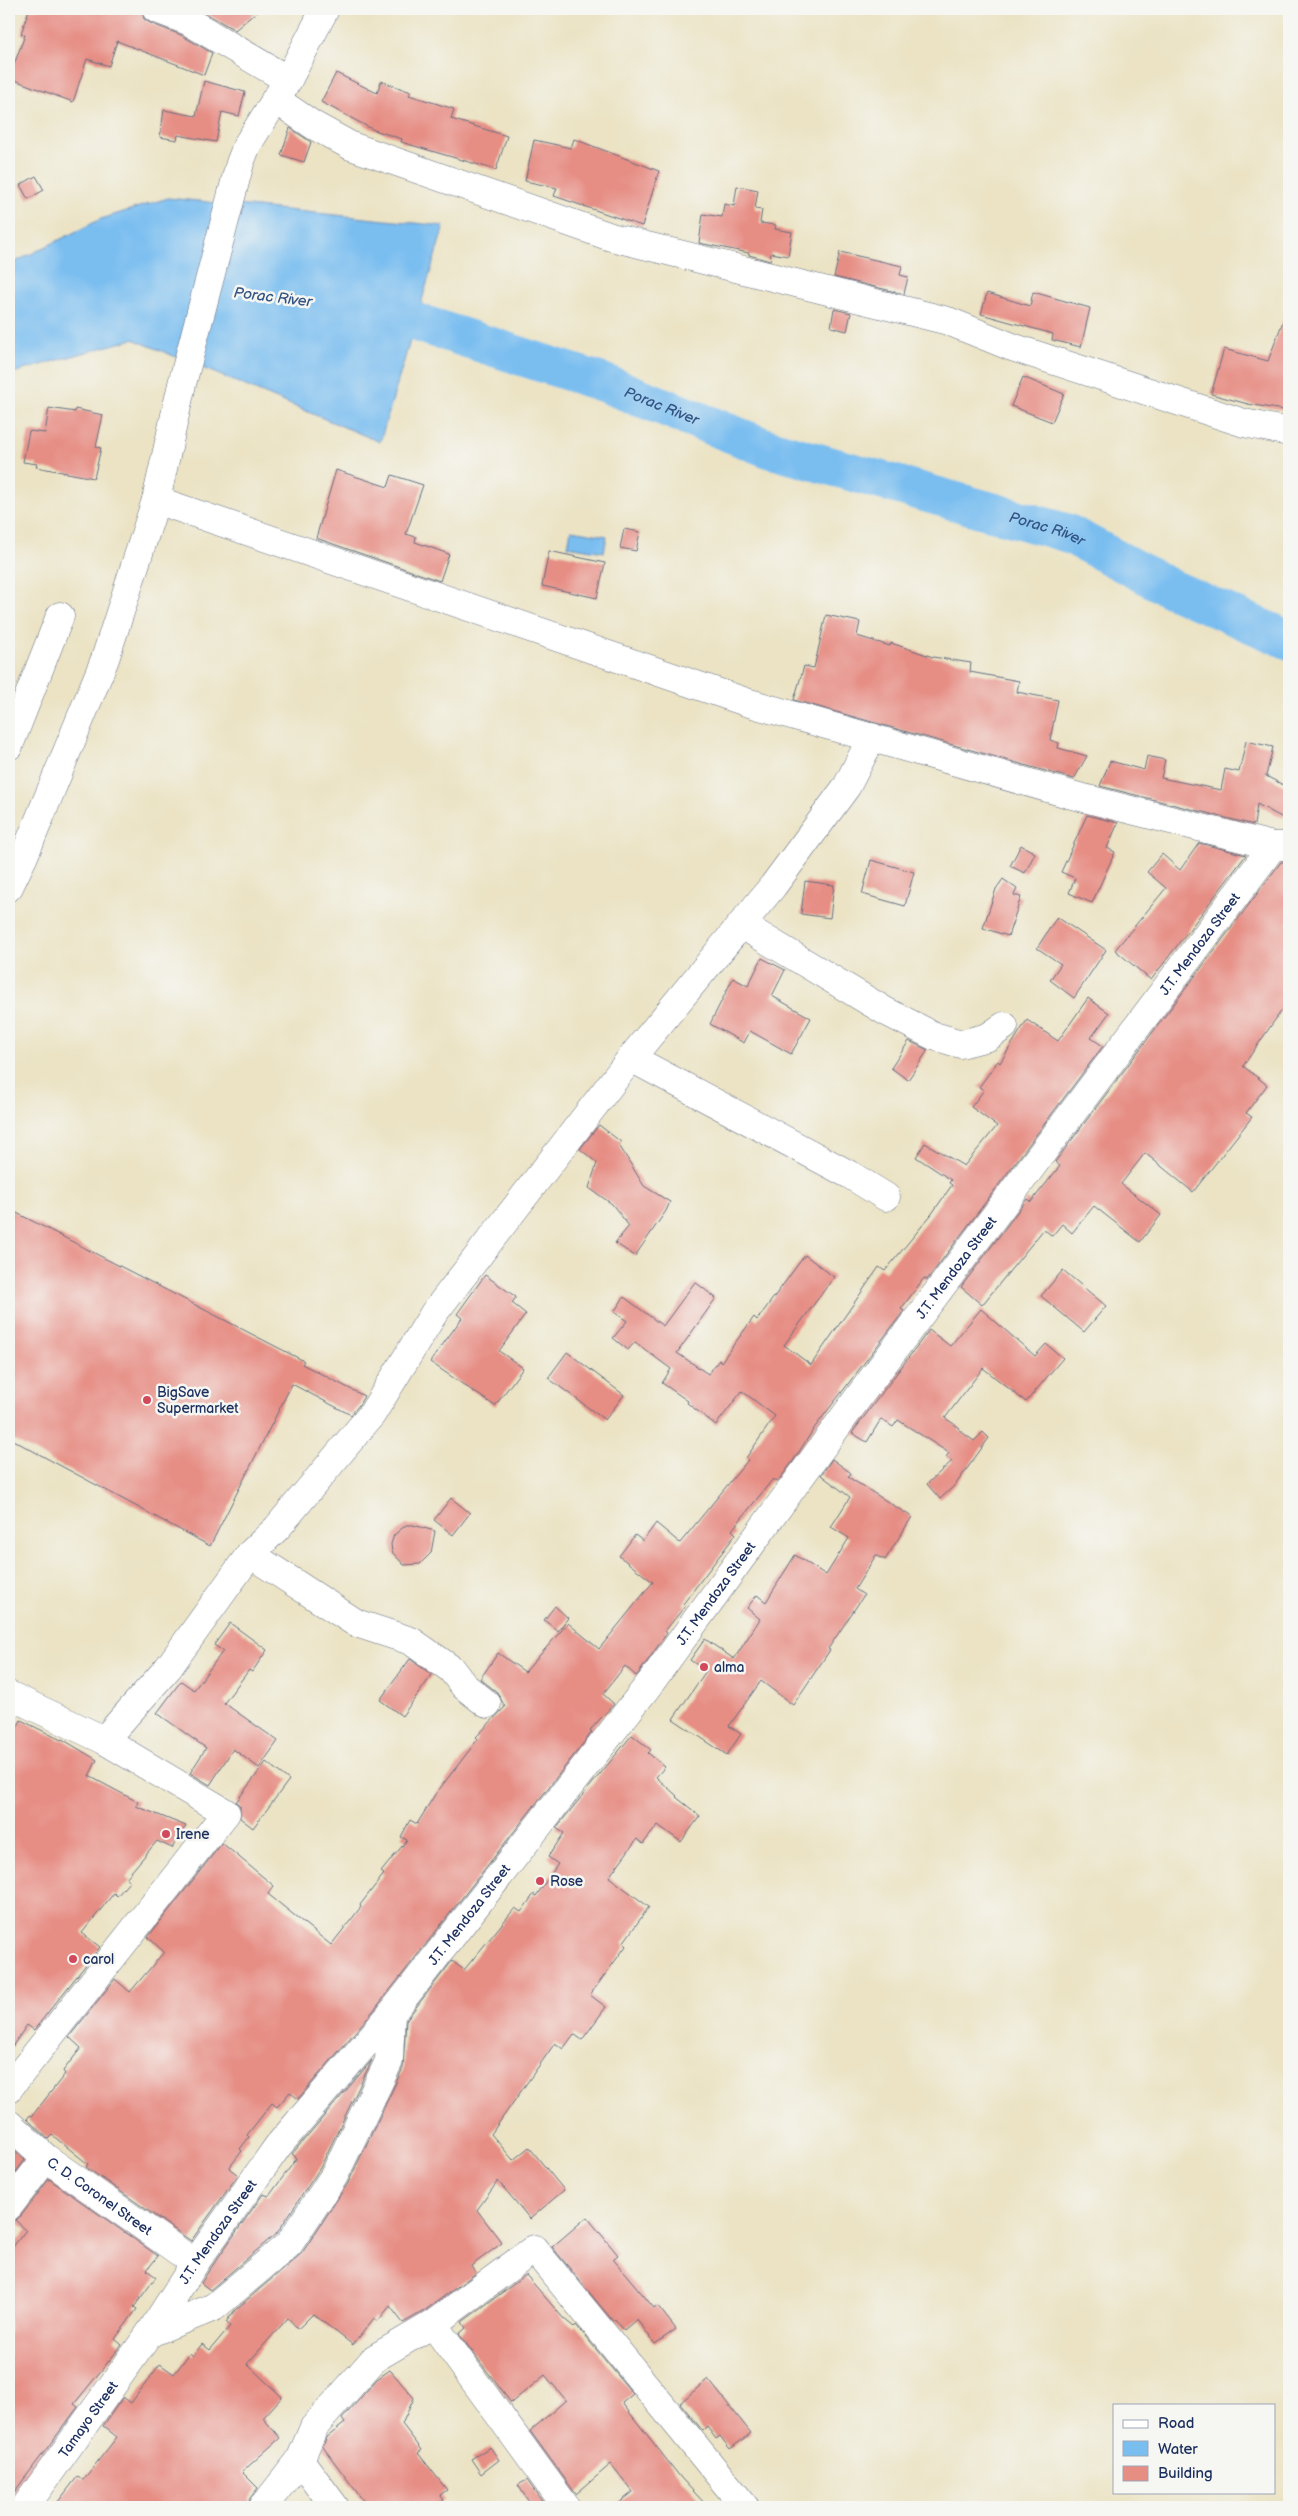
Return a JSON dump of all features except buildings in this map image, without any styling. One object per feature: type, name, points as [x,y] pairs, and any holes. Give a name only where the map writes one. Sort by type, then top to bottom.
[{"type":"street","points":[[156,9],[188,21],[281,90],[313,125],[351,146],[611,237],[948,321],[1012,347],[1244,424],[1289,432]]},
{"type":"street","points":[[9,887],[28,847],[105,659],[156,500],[182,384],[240,163],[247,145],[281,90],[325,9]]},
{"type":"street","points":[[156,500],[746,702],[1072,795],[1281,846]]},
{"type":"street","points":[[9,746],[60,616]]},
{"type":"street","points":[[104,1740],[168,1668],[250,1554],[277,1528],[372,1414],[434,1313],[631,1058],[742,925],[846,786],[872,737]]},
{"type":"street","name":"J.T. Mendoza Street","points":[[150,2333],[195,2262],[278,2146],[391,2014],[651,1682],[860,1395],[1281,846]]},
{"type":"street","points":[[742,925],[885,1011],[934,1036],[961,1044],[988,1037],[1004,1026]]},
{"type":"street","points":[[631,1058],[852,1176],[886,1197]]},
{"type":"street","points":[[250,1554],[356,1623],[411,1641],[451,1669],[464,1686],[487,1704]]},
{"type":"street","points":[[9,2088],[226,1813],[104,1740],[10,1700]]},
{"type":"street","points":[[150,2333],[214,2307],[289,2244],[334,2176],[389,2061],[391,2014]]},
{"type":"street","name":"C. D. Coronel Street","points":[[9,2124],[46,2158],[195,2262]]},
{"type":"street","points":[[9,2206],[46,2158]]},
{"type":"street","points":[[263,2507],[300,2460],[314,2427],[375,2358],[433,2324],[534,2249],[745,2507]]},
{"type":"street","points":[[433,2324],[566,2507]]},
{"type":"street","name":"Tamayo Street","points":[[25,2507],[150,2333]]},
{"type":"street","points":[[300,2460],[335,2507]]},
{"type":"water","points":[[168,198],[444,226],[380,442],[133,339],[9,374],[9,265],[101,219]]},
{"type":"water","points":[[571,530],[607,536],[604,552],[568,546]]},
{"type":"waterway","name":"Porac River","points":[[363,311],[400,317],[604,383],[767,448],[1067,533],[1172,589],[1289,640]]},
{"type":"place","name":"BigSave Supermarket","points":[[147,1400]]},
{"type":"place","name":"alma","points":[[704,1667]]},
{"type":"place","name":"Irene","points":[[166,1834]]},
{"type":"place","name":"Rose","points":[[540,1881]]},
{"type":"place","name":"carol","points":[[73,1959]]}]
